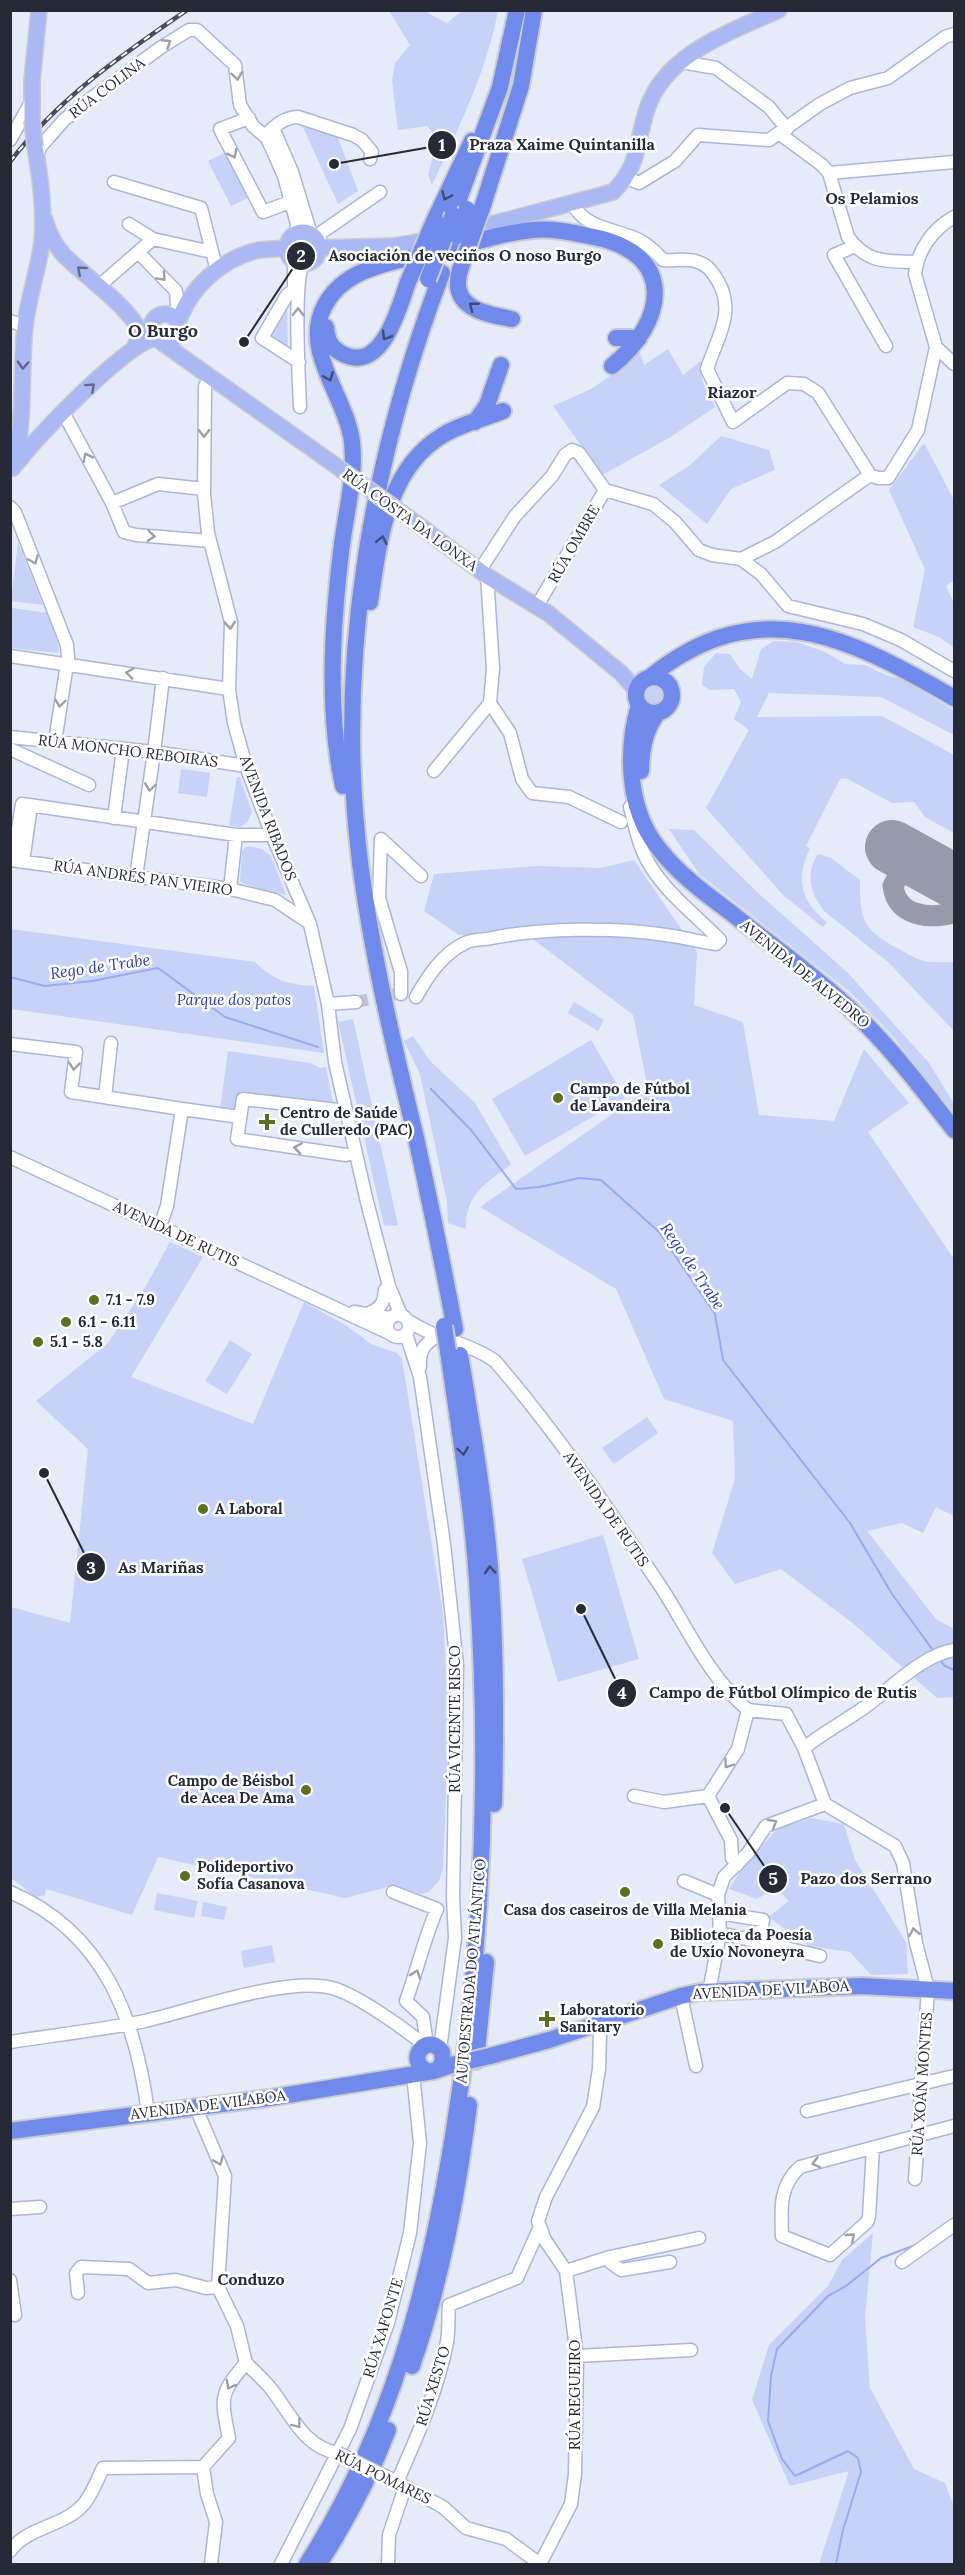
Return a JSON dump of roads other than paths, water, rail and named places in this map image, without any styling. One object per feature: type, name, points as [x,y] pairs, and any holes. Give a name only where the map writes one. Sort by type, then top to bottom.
[{"type":"highway","points":[[512,319],[482,313],[465,301],[458,284],[468,210],[500,87],[516,10]]},
{"type":"highway","points":[[468,210],[505,108],[517,67],[527,10]]},
{"type":"highway","points":[[343,786],[344,653],[358,532],[382,419],[435,276],[468,210],[521,86],[534,10]]},
{"type":"highway","points":[[500,87],[489,104],[435,219],[408,282],[389,333],[375,351],[365,356],[345,356],[329,344],[325,323],[333,303],[342,292],[365,277],[509,240],[540,236],[559,237],[604,246],[630,258],[639,267],[649,287],[648,308],[639,327],[627,338]]},
{"type":"highway","points":[[454,1353],[446,1330],[367,972],[356,909],[343,786],[336,750],[335,632],[352,452],[349,426],[326,370],[318,332],[324,306],[332,294],[356,275],[371,269],[516,232],[544,229],[612,242],[633,252],[650,272],[654,282],[656,303],[627,338],[612,366]]},
{"type":"highway","points":[[435,276],[386,445],[363,567],[354,680],[354,797],[377,973],[428,1192],[446,1330]]},
{"type":"highway","points":[[475,422],[487,405],[501,365]]},
{"type":"highway","points":[[354,680],[361,656],[381,543],[395,487],[405,470],[427,446],[444,434],[503,411]]},
{"type":"highway","points":[[642,688],[665,665],[696,647],[733,634],[775,628],[824,635],[884,660],[954,698]]},
{"type":"highway","points":[[642,688],[648,712],[658,712],[670,702],[670,687],[682,666],[696,654],[733,634]]},
{"type":"highway","points":[[642,688],[661,678],[670,687]]},
{"type":"highway","name":"AVENIDA DE ALVEDRO","points":[[642,688],[632,738],[631,766],[641,816],[655,844],[694,886],[835,995],[870,1026],[954,1130]]},
{"type":"highway","name":"AVENIDA DE ALVEDRO","points":[[658,712],[653,718],[645,740],[641,782],[652,828],[667,857]]},
{"type":"highway","name":"AUTOESTRADA DO ATLÁNTICO","points":[[307,2565],[345,2497],[377,2430],[403,2361],[422,2292],[445,2185],[464,2070],[476,1955],[482,1846],[482,1654],[470,1501],[454,1353]]},
{"type":"highway","name":"AUTOESTRADA DO ATLÁNTICO","points":[[319,2565],[338,2535],[375,2464],[402,2396],[426,2325],[465,2141],[482,2016],[492,1875],[495,1683],[490,1568],[477,1454],[454,1353]]},
{"type":"highway","name":"AVENIDA DE VILABOA","points":[[10,2131],[269,2098],[428,2059],[490,2056],[598,2024],[681,1996],[709,1992],[862,1986],[954,1991]]},
{"type":"main road","points":[[12,470],[18,450],[22,409],[18,324],[42,243],[42,212],[32,120],[41,10]]},
{"type":"main road","points":[[295,258],[290,239],[313,236],[418,243],[613,192],[627,178],[634,164],[642,125],[652,96],[668,73],[710,43],[779,10]]},
{"type":"main road","points":[[12,470],[49,426],[134,349],[139,341],[140,331],[129,317],[62,253],[46,225],[42,212]]},
{"type":"main road","points":[[158,340],[151,331],[171,320],[190,296],[217,271],[243,255],[260,250],[314,260],[313,236]]},
{"type":"main road","points":[[37,266],[46,253],[50,251],[62,253]]},
{"type":"main road","points":[[129,317],[144,322],[171,320]]},
{"type":"main road","points":[[134,349],[158,340],[170,341],[171,320]]},
{"type":"main road","name":"RÚA COSTA DA LONXA","points":[[171,320],[198,367]]},
{"type":"main road","name":"RÚA COSTA DA LONXA","points":[[158,340],[483,573],[537,606],[642,688]]},
{"type":"main road","points":[[22,409],[28,429],[40,430],[49,426]]},
{"type":"street","name":"RÚA COLINA","points":[[36,152],[64,120],[160,48],[189,30],[197,30],[235,65],[240,105],[249,118]]},
{"type":"street","points":[[627,178],[639,183],[675,160],[699,135],[769,140],[784,132],[820,104],[850,88],[888,78],[945,37],[954,34]]},
{"type":"street","points":[[681,62],[716,68],[769,107],[784,132],[829,173],[848,237],[866,256],[883,261],[916,262]]},
{"type":"street","points":[[10,140],[32,100]]},
{"type":"street","points":[[269,131],[290,117],[316,123],[362,140],[372,152],[370,159]]},
{"type":"street","points":[[290,202],[262,212],[220,129],[249,118],[253,126],[269,131],[292,172],[313,236]]},
{"type":"street","points":[[269,131],[297,224],[313,236]]},
{"type":"street","points":[[829,173],[954,162]]},
{"type":"street","points":[[114,182],[201,208],[217,271]]},
{"type":"street","points":[[313,236],[380,192]]},
{"type":"street","points":[[573,204],[578,215],[591,223],[639,240],[653,248],[663,260],[692,259],[709,266],[723,290],[727,303],[725,320],[707,369],[733,422],[787,383],[804,384],[818,393],[870,475],[878,478],[888,478],[918,429],[936,346],[915,274],[916,262],[924,243],[945,222],[954,217]]},
{"type":"street","points":[[129,224],[153,238],[212,252]]},
{"type":"street","points":[[99,286],[153,238]]},
{"type":"street","points":[[855,246],[834,255],[886,346]]},
{"type":"street","points":[[138,252],[176,291],[171,320]]},
{"type":"street","points":[[295,258],[294,290],[287,295],[262,338],[298,362]]},
{"type":"street","points":[[295,258],[300,273],[298,297],[300,407]]},
{"type":"street","points":[[936,346],[954,364]]},
{"type":"street","name":"AVENIDA RIBADOS","points":[[211,376],[205,386],[204,489],[210,541],[231,622],[229,689],[234,723],[246,766],[272,835],[310,924],[328,1004],[335,1062],[345,1108],[399,1326]]},
{"type":"street","points":[[63,412],[112,503],[124,532],[210,541]]},
{"type":"street","points":[[434,771],[490,703],[493,668],[483,573],[515,516],[552,476],[565,454],[572,450],[579,453],[605,490]]},
{"type":"street","points":[[870,475],[775,542],[741,559],[761,574],[788,606],[863,624],[901,640],[954,671]]},
{"type":"street","points":[[112,503],[158,484],[204,489]]},
{"type":"street","name":"RÚA OMBRE","points":[[537,606],[605,490],[653,504],[675,522],[699,550],[712,555],[741,559]]},
{"type":"street","points":[[10,507],[15,512],[67,645],[55,742]]},
{"type":"street","points":[[10,656],[229,689]]},
{"type":"street","points":[[136,877],[163,678]]},
{"type":"street","points":[[490,703],[510,733],[522,779],[532,793],[569,797],[621,822]]},
{"type":"street","name":"RÚA MONCHO REBOIRAS","points":[[10,737],[123,749],[246,766]]},
{"type":"street","name":"RÚA MONCHO REBOIRAS","points":[[10,748],[89,785]]},
{"type":"street","points":[[114,818],[123,749]]},
{"type":"street","points":[[421,876],[381,839],[379,898],[406,994],[425,981],[446,955],[466,942],[506,934],[545,931],[615,931],[665,934],[716,944],[720,940],[670,889],[643,852],[630,805],[635,795]]},
{"type":"street","points":[[15,861],[26,805],[236,835],[272,835]]},
{"type":"street","points":[[230,889],[236,835]]},
{"type":"street","name":"RÚA ANDRÉS PAN VIEIRO","points":[[15,861],[230,889],[275,900],[293,900],[298,896]]},
{"type":"street","name":"RÚA ANDRÉS PAN VIEIRO","points":[[275,900],[310,924]]},
{"type":"street","points":[[328,1004],[356,1002]]},
{"type":"street","points":[[105,1097],[111,1043]]},
{"type":"street","points":[[10,1044],[76,1052],[71,1092],[240,1117]]},
{"type":"street","points":[[345,1108],[338,1110],[243,1099],[237,1139],[346,1155],[355,1153]]},
{"type":"street","points":[[160,1226],[168,1197],[182,1109]]},
{"type":"street","name":"AVENIDA DE RUTIS","points":[[10,1157],[342,1309],[399,1326],[446,1330],[495,1361],[597,1493],[663,1590],[711,1671],[731,1696],[748,1710]]},
{"type":"street","name":"AVENIDA RIBADOS","points":[[380,1254],[385,1290],[399,1326]]},
{"type":"street","points":[[366,1314],[376,1311],[381,1306],[385,1290]]},
{"type":"street","name":"AVENIDA DE RUTIS","points":[[342,1309],[366,1314],[399,1326]]},
{"type":"street","name":"RÚA VICENTE RISCO","points":[[399,1326],[420,1377],[444,1544],[458,1665],[453,1897],[455,1938],[444,2026],[428,2059]]},
{"type":"street","points":[[420,1377],[421,1351],[425,1344],[446,1330]]},
{"type":"street","points":[[804,1748],[866,1707],[916,1668],[945,1651],[954,1650]]},
{"type":"street","points":[[634,1796],[664,1802],[708,1796],[738,1749],[748,1710],[786,1714],[804,1748],[825,1804],[766,1826],[737,1865],[724,1877],[718,1895],[720,1933],[709,1992]]},
{"type":"street","points":[[708,1796],[731,1840],[732,1858],[737,1865]]},
{"type":"street","name":"RÚA XOÁN MONTES","points":[[825,1804],[895,1846],[903,1863],[916,1943],[928,1989],[916,2136],[915,2179]]},
{"type":"street","points":[[684,1881],[718,1895]]},
{"type":"street","points":[[10,1892],[52,1915],[81,1941],[99,1962],[113,1986],[129,2024],[148,2113]]},
{"type":"street","points":[[393,1892],[453,1915]]},
{"type":"street","points":[[428,2059],[423,2017],[406,2001],[437,1909],[444,1899],[453,1897]]},
{"type":"street","points":[[719,1913],[763,1920],[759,1942]]},
{"type":"street","points":[[720,1933],[820,1956]]},
{"type":"street","points":[[10,2042],[129,2024],[227,2000],[306,1985],[331,1987],[346,1993],[405,2032],[428,2059]]},
{"type":"street","points":[[681,1996],[696,2066]]},
{"type":"street","points":[[539,2229],[538,2221],[546,2197],[593,2107],[599,2069],[598,2024]]},
{"type":"street","name":"RÚA XAFONTE","points":[[281,2565],[350,2429],[388,2323],[410,2233],[428,2059]]},
{"type":"street","points":[[807,2111],[954,2076]]},
{"type":"street","points":[[10,2551],[16,2542],[62,2522],[83,2505],[103,2468],[203,2467],[229,2438],[222,2404],[228,2385],[246,2363],[237,2326],[218,2287],[225,2176],[196,2108]]},
{"type":"street","points":[[873,2148],[867,2222],[830,2255],[782,2235],[781,2207],[788,2178],[800,2167],[954,2126]]},
{"type":"street","points":[[10,2209],[40,2207]]},
{"type":"street","points":[[902,2262],[954,2225]]},
{"type":"street","name":"RÚA REGUEIRO","points":[[539,2229],[566,2271],[578,2356],[575,2474],[571,2504],[540,2564]]},
{"type":"street","name":"RÚA XESTO","points":[[398,2482],[421,2427],[443,2359],[447,2340],[448,2305],[517,2278],[539,2229]]},
{"type":"street","points":[[566,2271],[610,2256],[699,2238]]},
{"type":"street","points":[[610,2256],[610,2262],[621,2270],[670,2262]]},
{"type":"street","points":[[78,2293],[76,2273],[81,2267],[129,2269],[148,2283],[176,2280],[206,2288],[218,2287]]},
{"type":"street","points":[[10,2280],[15,2315]]},
{"type":"street","points":[[578,2356],[691,2350]]},
{"type":"street","name":"RÚA POMARES","points":[[246,2363],[271,2388],[312,2443],[325,2451],[338,2453],[398,2482],[443,2507],[466,2528],[506,2539],[540,2564]]},
{"type":"street","points":[[203,2467],[207,2494],[216,2522],[211,2565]]},
{"type":"street","points":[[388,2565],[398,2482]]},
{"type":"waterway","name":"Rego de Trabe","points":[[10,977],[45,986],[92,981],[158,968],[225,1017],[318,1047]]},
{"type":"waterway","name":"Rego de Trabe","points":[[431,1089],[471,1130],[516,1189],[540,1187],[579,1178],[601,1180],[659,1232],[715,1314],[723,1360],[850,1523],[892,1594],[935,1653]]},
{"type":"waterway","name":"Rego de Trabe","points":[[940,1660],[945,1666],[954,1670]]},
{"type":"waterway","points":[[836,2564],[843,2530],[861,2472],[858,2458],[848,2451],[795,2476],[782,2459],[768,2421],[771,2376],[777,2349],[828,2296],[846,2286],[881,2258],[918,2244]]},
{"type":"tunnel","points":[[356,1002],[397,994]]},
{"type":"railway","points":[[10,162],[48,118],[92,79],[187,10]]},
{"type":"place","name":"Praza Xaime Quintanilla","points":[[334,164]]},
{"type":"place","name":"Asociación de veciños O noso Burgo","points":[[244,342]]},
{"type":"place","name":"Campo de Fútbol de Lavandeira","points":[[558,1098]]},
{"type":"place","name":"Centro de Saúde de Culleredo (PAC)","points":[[267,1122]]},
{"type":"place","name":"7.1 - 7.9","points":[[94,1300]]},
{"type":"place","name":"6.1 - 6.11","points":[[66,1322]]},
{"type":"place","name":"5.1 - 5.8","points":[[38,1342]]},
{"type":"place","name":"As Mariñas","points":[[44,1473]]},
{"type":"place","name":"A Laboral","points":[[203,1509]]},
{"type":"place","name":"Campo de Fútbol Olímpico de Rutis","points":[[581,1609]]},
{"type":"place","name":"Campo de Béisbol de Acea De Ama","points":[[306,1790]]},
{"type":"place","name":"Pazo dos Serrano","points":[[725,1808]]},
{"type":"place","name":"Polideportivo Sofía Casanova","points":[[185,1876]]},
{"type":"place","name":"Casa dos caseiros de Villa Melania","points":[[625,1892]]},
{"type":"place","name":"Biblioteca da Poesía de Uxío Novoneyra","points":[[658,1944]]},
{"type":"place","name":"Laboratorio Sanitary","points":[[547,2019]]},
{"type":"district","name":"Os Pelamios","points":[[872,198]]},
{"type":"district","name":"O Burgo","points":[[163,331]]},
{"type":"district","name":"Riazor","points":[[732,392]]},
{"type":"district","name":"Conduzo","points":[[251,2279]]},
{"type":"park label","name":"Parque dos patos","points":[[234,1000]]}]
